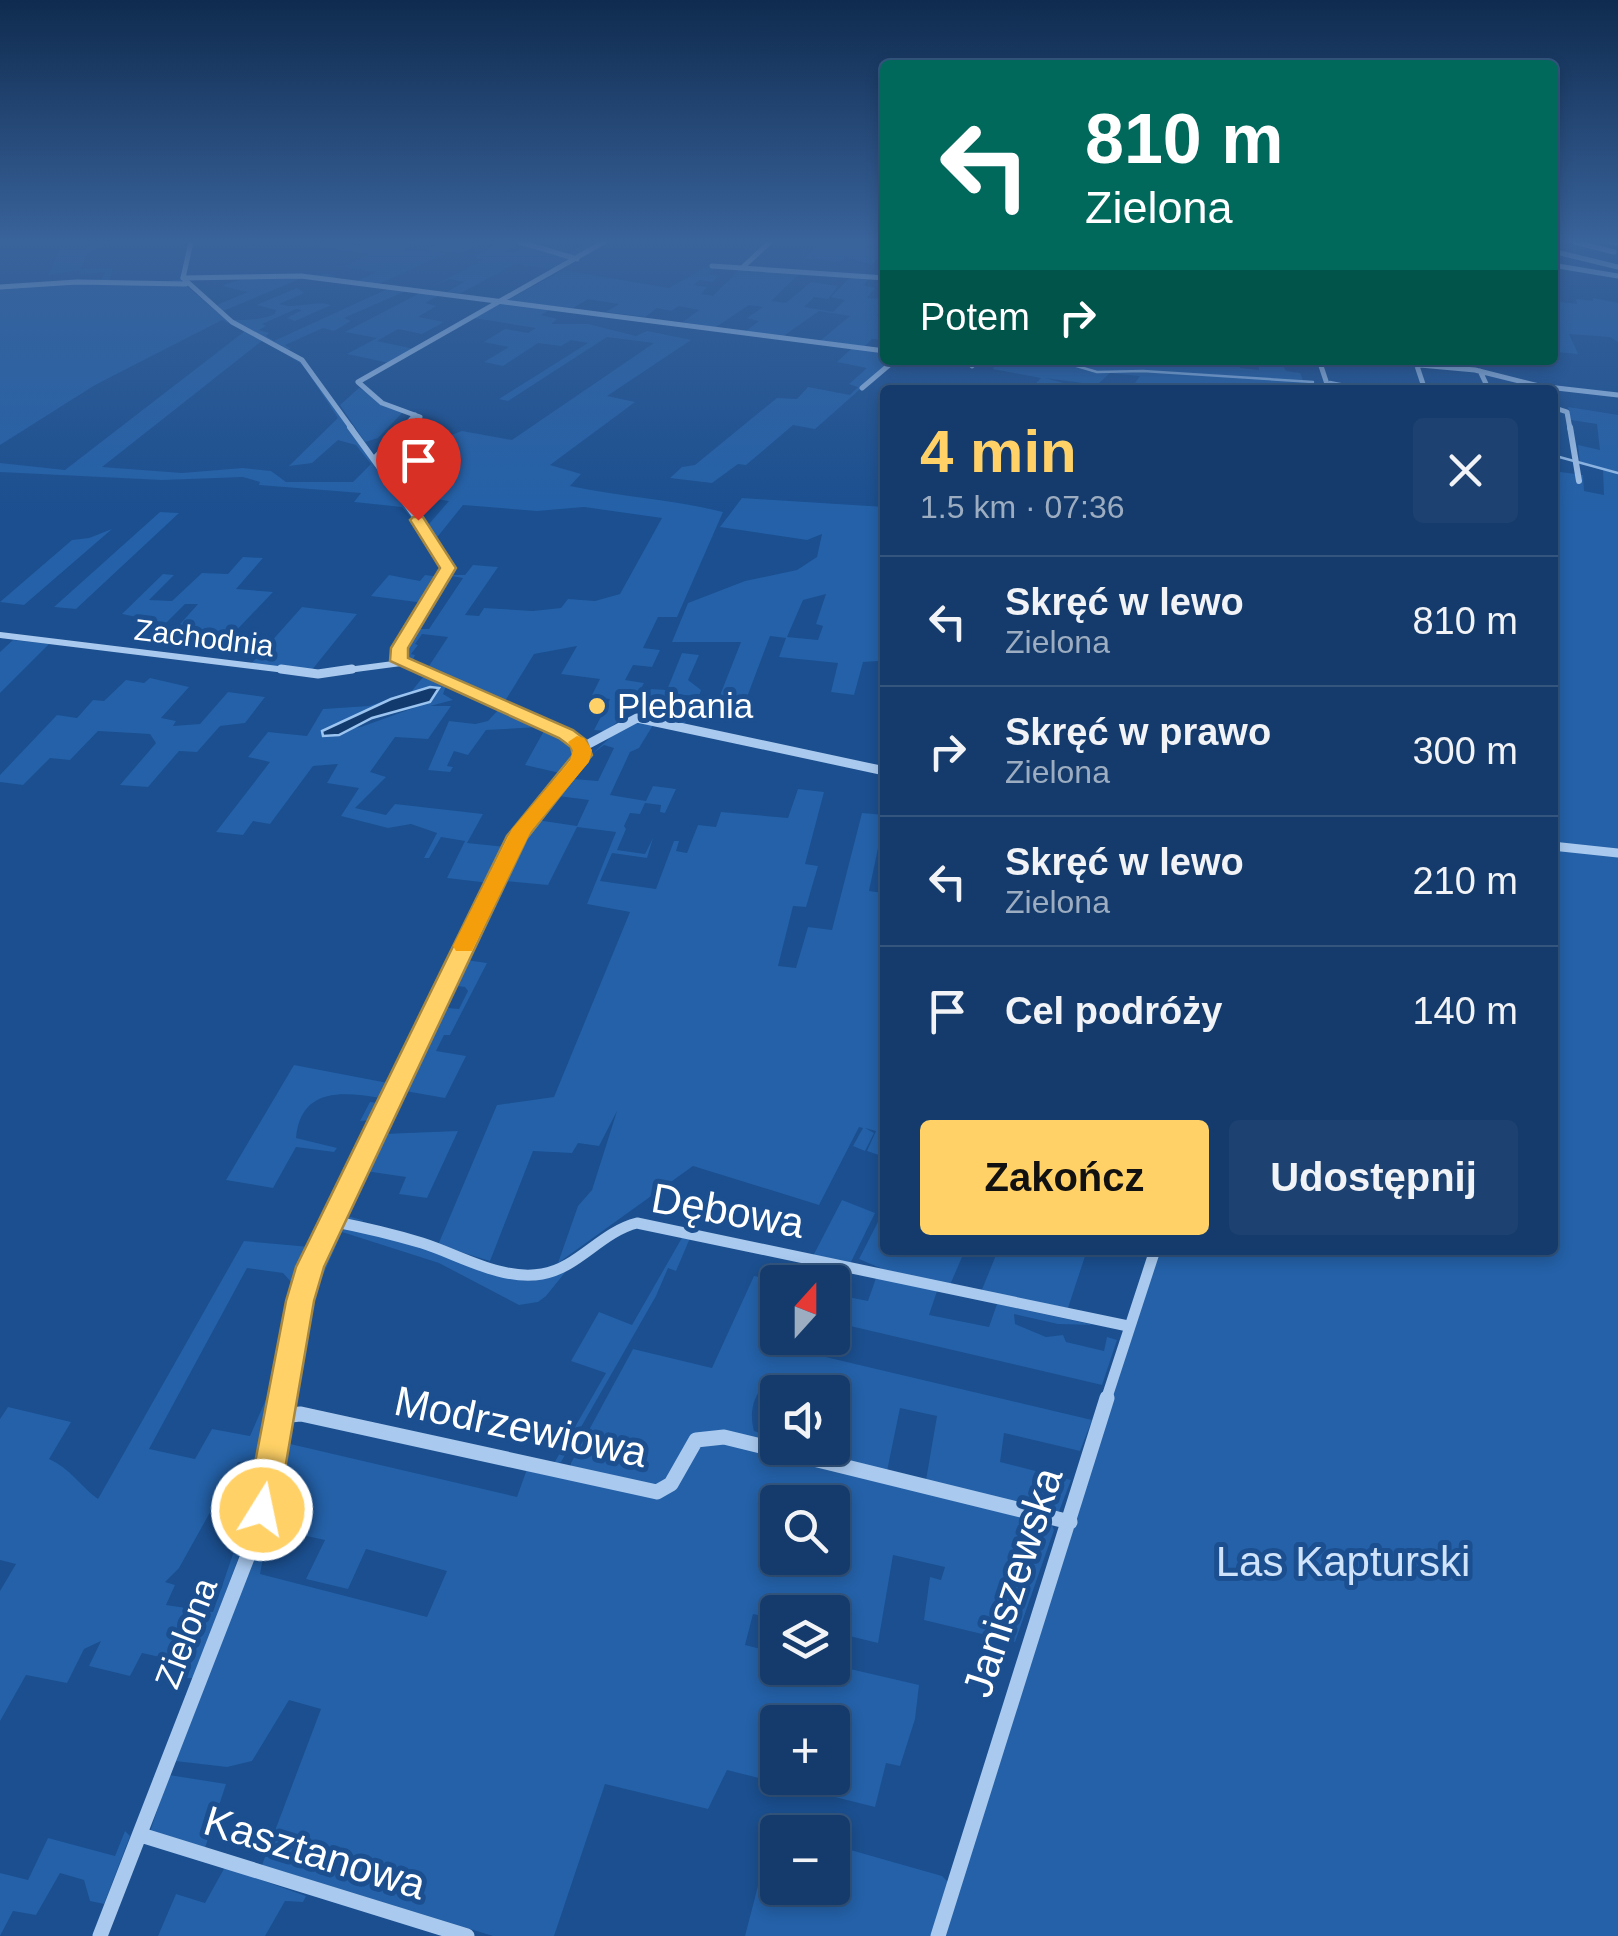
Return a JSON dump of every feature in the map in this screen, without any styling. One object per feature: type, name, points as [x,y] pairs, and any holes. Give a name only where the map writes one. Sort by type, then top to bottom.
[{"type":"street","points":[[253,332],[302,360],[448,563],[444,580],[399,648],[397,655],[402,663],[566,734],[582,748],[637,718],[880,770]]},
{"type":"street","points":[[374,459],[418,416],[382,403],[358,382],[446,332]]},
{"type":"street","points":[[746,332],[880,350]]},
{"type":"street","points":[[862,388],[889,365]]},
{"type":"street","points":[[1439,365],[1478,370],[1529,385]]},
{"type":"street","points":[[1478,370],[1481,365]]},
{"type":"street","points":[[1478,370],[1486,385]]},
{"type":"street","points":[[1558,390],[1618,395]]},
{"type":"street","points":[[1558,409],[1567,412],[1579,481]]},
{"type":"street","name":"Zachodnia","points":[[0,635],[318,674],[402,663]]},
{"type":"street","name":"Zielona","points":[[100,1936],[252,1545],[304,1283],[518,836],[580,762],[582,748]]},
{"type":"street","points":[[1558,847],[1618,852]]},
{"type":"street","name":"Dębowa","points":[[331,1221],[425,1243],[506,1270],[541,1274],[576,1260],[620,1228],[637,1223],[1128,1326]]},
{"type":"street","name":"Janiszewska","points":[[938,1936],[1020,1666],[1070,1522],[1153,1255]]},
{"type":"street","name":"Modrzewiowa","points":[[279,1416],[301,1414],[656,1492],[671,1484],[696,1440],[724,1437],[1070,1522]]},
{"type":"street","name":"Kasztanowa","points":[[141,1835],[467,1936]]},
{"type":"green space","points":[[0,332],[198,332],[95,385],[0,445]]},
{"type":"green space","points":[[247,332],[262,341],[102,467],[182,473],[243,468],[271,471],[286,482],[353,482],[371,464],[356,445],[338,440],[312,463],[289,466],[338,418],[303,365],[285,354],[303,364],[423,531],[402,507],[354,502],[361,493],[259,485],[260,482],[243,477],[162,480],[0,472],[0,463],[65,470]]},
{"type":"green space","points":[[256,332],[269,333],[266,336],[274,341],[293,332],[313,332],[285,345],[288,349]]},
{"type":"green space","points":[[347,332],[392,332],[377,341],[414,349],[389,363],[347,354],[377,338]]},
{"type":"green space","points":[[500,332],[621,332],[636,336],[654,332],[691,340],[607,396],[635,402],[550,465],[581,474],[570,486],[723,512],[677,617],[658,617],[643,648],[660,650],[652,667],[633,665],[625,680],[644,683],[627,714],[606,731],[594,730],[610,699],[591,697],[600,679],[561,674],[577,646],[534,654],[505,701],[535,718],[413,666],[427,669],[448,637],[422,634],[411,654],[415,655],[412,662],[401,659],[400,652],[438,593],[417,629],[429,629],[463,578],[451,576],[442,588],[451,565],[437,542],[450,556],[453,575],[465,575],[473,565],[498,567],[465,615],[479,616],[484,608],[533,611],[561,608],[568,599],[595,601],[620,594],[662,518],[584,507],[537,511],[463,505],[435,540],[418,517],[428,525],[449,501],[429,498],[417,512],[379,459],[415,422],[415,414],[451,435],[462,431],[512,440],[654,343],[607,337],[508,401],[499,399],[588,343],[538,343],[503,366],[484,362],[509,347],[484,342]]},
{"type":"green space","points":[[749,332],[789,332],[782,337]]},
{"type":"green space","points":[[830,332],[880,332],[880,340],[872,339],[864,347],[820,341]]},
{"type":"green space","points":[[1558,332],[1618,332],[1618,342],[1610,337],[1569,334],[1578,354],[1558,352]]},
{"type":"green space","points":[[852,348],[880,351],[880,365],[887,365],[815,429],[793,425],[746,465],[738,464],[712,483],[670,478],[682,467],[695,465],[777,398],[797,399],[808,387],[850,395],[858,387],[849,384],[867,368],[837,362]]},
{"type":"green space","points":[[995,365],[1240,365],[1259,370],[1258,365],[1283,365],[1286,371],[1300,373],[1303,380],[1313,381],[1314,385],[1134,385],[1140,376],[1110,373],[1097,385],[1045,378],[1067,384],[1035,385],[1041,378],[993,369]]},
{"type":"green space","points":[[359,388],[403,412],[378,438],[365,442],[340,405]]},
{"type":"green space","name":"Las Kapturski","points":[[1568,407],[1618,415],[1618,1936],[942,1936],[1086,1463],[1158,1255],[1558,1255],[1558,472],[1583,475],[1584,491],[1604,495],[1603,470],[1580,463],[1578,445],[1600,450],[1597,424],[1571,420]]},
{"type":"green space","points":[[742,498],[880,507],[878,661],[863,662],[854,695],[831,692],[838,663],[779,657],[786,638],[770,636],[744,705],[717,703],[741,642],[672,642],[688,603],[745,581],[797,570],[817,557],[822,534],[807,540],[720,527]],"holes":[[[826,594],[816,624],[823,626],[818,640],[787,637],[803,600]]]},
{"type":"green space","points":[[160,512],[179,513],[76,609],[54,607]]},
{"type":"green space","points":[[112,529],[24,605],[0,602],[72,540]]},
{"type":"green space","points":[[243,557],[263,558],[236,589],[273,592],[231,636],[174,631],[198,604],[185,604],[166,623],[122,614],[163,574],[174,575],[149,600],[172,601],[202,573],[228,574]]},
{"type":"green space","points":[[389,575],[420,581],[425,575],[441,577],[424,603],[371,596]]},
{"type":"green space","points":[[302,607],[357,614],[311,671],[251,664]]},
{"type":"green space","points":[[13,640],[49,644],[0,693],[0,652]]},
{"type":"green space","points":[[682,653],[699,655],[688,680],[701,690],[699,696],[684,695],[680,706],[693,708],[684,724],[660,719],[670,701],[646,696],[651,689],[667,690]]},
{"type":"green space","points":[[423,677],[446,686],[443,694],[453,700],[430,706],[451,706],[428,739],[395,737],[370,772],[386,777],[355,808],[386,815],[395,804],[483,814],[467,843],[506,847],[489,883],[447,878],[465,841],[441,837],[429,858],[424,858],[437,833],[411,824],[388,828],[341,816],[359,788],[327,783],[338,764],[313,766],[270,824],[253,821],[243,835],[216,832],[270,762],[248,757],[268,732],[307,736],[323,709],[369,706],[411,692]],"holes":[[[430,687],[430,702],[361,727],[323,731],[391,699]]]},
{"type":"green space","points":[[150,678],[189,687],[161,718],[176,721],[173,726],[200,724],[228,692],[265,697],[245,723],[220,726],[197,752],[179,751],[148,787],[120,785],[156,743],[150,734],[98,731],[70,760],[50,758],[23,785],[0,782],[0,775],[57,715],[77,718],[93,700],[104,701],[126,680],[144,683]]},
{"type":"green space","points":[[499,709],[540,727],[486,730],[468,755],[454,751],[447,766],[453,767],[450,772],[428,770],[449,721],[488,721]]},
{"type":"green space","points":[[637,720],[653,725],[639,748],[630,752],[610,795],[646,801],[653,786],[676,789],[665,813],[660,812],[661,805],[645,803],[640,814],[630,813],[624,826],[617,850],[645,854],[653,838],[647,858],[612,853],[600,881],[656,889],[674,841],[679,841],[676,851],[687,853],[698,825],[716,827],[721,812],[788,818],[798,789],[824,792],[805,864],[818,866],[806,907],[793,906],[778,966],[796,968],[808,927],[832,930],[862,813],[880,815],[880,839],[869,891],[880,893],[880,1155],[867,1151],[876,1131],[865,1128],[874,1133],[865,1151],[853,1146],[863,1128],[859,1127],[819,1205],[693,1166],[558,1263],[578,1206],[592,1190],[617,1111],[599,1146],[578,1143],[572,1153],[533,1151],[490,1261],[438,1245],[497,1105],[554,1097],[630,912],[587,904],[616,832],[577,827],[548,885],[504,881],[498,891],[494,890],[521,835],[537,820],[577,826],[589,800],[558,796],[545,812],[540,811],[577,770],[581,771],[574,779],[598,781],[614,748],[604,745],[591,755],[626,723]]},
{"type":"green space","points":[[545,729],[576,749],[564,774],[525,765]]},
{"type":"green space","points":[[466,960],[487,963],[450,1035],[444,1035],[436,1051],[466,1056],[445,1098],[405,1091],[401,1084],[445,1000],[449,1001],[448,1008],[459,1009],[468,991],[457,986],[448,994]]},
{"type":"green space","points":[[294,1065],[388,1083],[399,1066],[373,1120],[360,1121],[370,1102],[379,1103],[380,1098],[338,1095],[315,1101],[306,1109],[296,1138],[337,1148],[334,1152],[296,1147],[273,1188],[226,1180]]},
{"type":"green space","points":[[382,1122],[387,1123],[383,1134],[458,1131],[427,1198],[399,1194],[406,1177],[365,1171],[344,1215],[365,1221],[341,1218],[371,1149],[375,1149],[372,1145]]},
{"type":"green space","points":[[842,1200],[875,1213],[850,1264],[813,1256]]},
{"type":"green space","points":[[880,1218],[880,1255],[963,1255],[950,1285],[892,1273],[859,1259]]},
{"type":"green space","points":[[332,1228],[419,1246],[520,1280],[534,1281],[571,1265],[546,1296],[538,1302],[519,1305],[439,1263],[342,1232],[312,1300],[295,1405],[324,1413],[284,1407],[307,1290]]},
{"type":"green space","points":[[683,1236],[690,1238],[676,1271],[668,1268],[656,1296],[561,1462],[553,1465],[606,1373],[571,1361],[599,1312],[632,1325]]},
{"type":"green space","points":[[244,1241],[310,1247],[296,1282],[292,1283],[283,1273],[247,1268],[149,1449],[195,1459],[212,1429],[250,1436],[281,1365],[246,1538],[193,1678],[186,1678],[191,1664],[142,1653],[130,1676],[89,1666],[101,1641],[84,1649],[67,1683],[26,1675],[0,1721],[0,1591],[16,1564],[0,1560],[0,1419],[8,1407],[71,1422],[49,1459],[98,1499]],"holes":[[[258,1461],[245,1505],[249,1508],[213,1612],[166,1605],[175,1585],[165,1582],[179,1568],[238,1462]]]},
{"type":"green space","points":[[996,1255],[1085,1255],[1068,1308],[981,1292]]},
{"type":"green space","points":[[877,1275],[938,1288],[929,1315],[989,1327],[997,1304],[1094,1325],[1058,1324],[1014,1314],[1015,1324],[1046,1337],[1063,1335],[1066,1342],[1104,1351],[1107,1337],[1117,1340],[1102,1385],[850,1326],[850,1297],[868,1301]]},
{"type":"green space","points":[[754,1276],[760,1277],[760,1355],[817,1355],[1092,1420],[1080,1451],[1004,1433],[1000,1462],[1071,1480],[1058,1514],[926,1480],[937,1416],[900,1408],[887,1471],[850,1461],[850,1375],[760,1375],[760,1391],[752,1415],[754,1431],[760,1433],[760,1465],[850,1464],[1049,1519],[1054,1530],[1015,1642],[924,1620],[930,1577],[941,1580],[945,1567],[893,1555],[878,1643],[850,1636],[850,1595],[760,1595],[760,1615],[753,1614],[745,1645],[760,1649],[760,1685],[850,1685],[850,1669],[919,1685],[915,1719],[900,1766],[886,1763],[875,1807],[827,1795],[850,1795],[850,1705],[760,1705],[760,1778],[727,1770],[708,1809],[605,1784],[554,1936],[493,1936],[262,1865],[321,1709],[289,1700],[252,1761],[227,1767],[175,1761],[261,1537],[267,1537],[260,1574],[427,1617],[447,1571],[366,1549],[348,1589],[306,1579],[325,1540],[266,1527],[264,1522],[284,1422],[290,1420],[286,1443],[517,1497],[527,1469],[650,1496],[668,1495],[570,1470],[633,1349],[712,1368]]},
{"type":"green space","points":[[169,1775],[226,1784],[205,1848],[150,1832]]},
{"type":"green space","points":[[125,1831],[130,1836],[104,1904],[90,1901],[84,1880],[60,1873],[36,1915],[13,1911],[0,1936],[0,1873],[28,1880],[48,1838],[115,1856]]},
{"type":"green space","points":[[850,1850],[942,1876],[948,1882],[932,1936],[745,1936],[760,1878],[760,1905],[850,1905]]},
{"type":"green space","points":[[225,1867],[306,1896],[303,1902],[285,1901],[265,1936],[158,1936],[176,1894],[205,1903]]},
{"type":"shaded area","points":[[439,688],[430,702],[372,718],[339,735],[323,736],[322,731],[391,699]]},
{"type":"waterway","points":[[1073,365],[1097,372],[1143,371],[1313,382]]},
{"type":"waterway","points":[[1330,382],[1345,385]]},
{"type":"waterway","points":[[1558,457],[1618,473]]},
{"type":"slow traffic","points":[[464,946],[522,829],[580,762],[582,750],[577,742]]},
{"type":"place","name":"Plebania","points":[[597,706]]},
{"type":"route","points":[[262,1510],[300,1301],[310,1267],[518,836],[582,755],[580,744],[566,734],[399,661],[399,648],[448,568],[418,520]]}]
